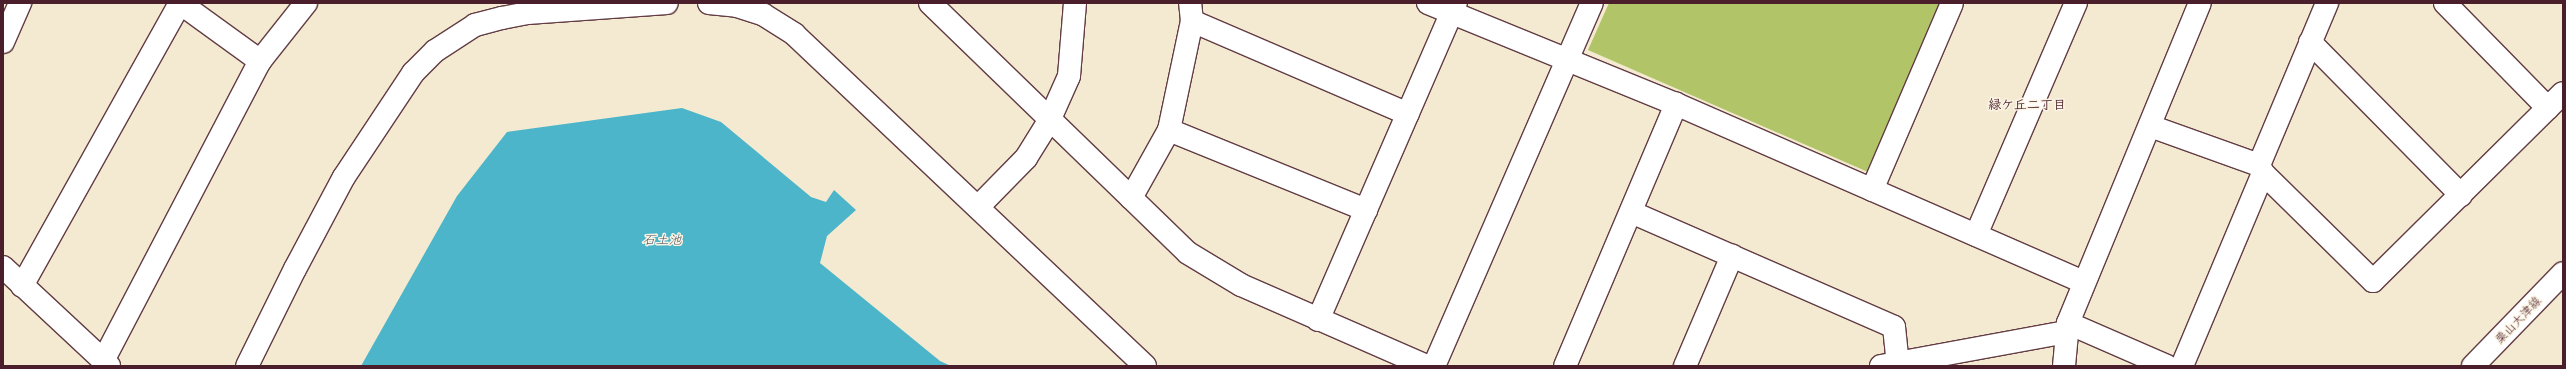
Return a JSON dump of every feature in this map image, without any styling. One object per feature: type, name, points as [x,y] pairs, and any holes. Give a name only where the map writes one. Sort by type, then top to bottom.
[{"type":"street","points":[[3,42],[20,3]]},
{"type":"street","points":[[22,286],[180,3],[260,61]]},
{"type":"street","points":[[3,267],[106,364],[260,61],[306,3]]},
{"type":"street","points":[[247,366],[295,269],[344,177],[413,73],[435,51],[475,26],[502,18],[528,14],[667,3]]},
{"type":"street","points":[[709,3],[737,6],[764,15],[794,34],[1145,366]]},
{"type":"street","points":[[930,3],[1049,121],[1188,253],[1241,285],[1426,366]]},
{"type":"street","points":[[978,207],[1026,158],[1049,121],[1069,76],[1075,3]]},
{"type":"street","points":[[1428,3],[1454,8],[1568,60],[1676,104],[2084,282]]},
{"type":"street","points":[[1434,366],[1592,3]]},
{"type":"street","points":[[1872,190],[1952,3]]},
{"type":"street","points":[[1976,235],[2076,3]]},
{"type":"street","points":[[2182,366],[2326,3]]},
{"type":"street","points":[[2150,126],[2261,169],[2373,281],[2556,101],[2445,3]]},
{"type":"street","points":[[2064,366],[2067,327],[2084,282],[2150,126],[2194,5]]},
{"type":"street","points":[[1318,320],[1454,8]]},
{"type":"street","points":[[1131,198],[1169,130],[1191,12],[1408,114]]},
{"type":"street","points":[[2310,42],[2461,195]]},
{"type":"street","points":[[1565,366],[1676,104]]},
{"type":"street","points":[[1169,130],[1366,210]]},
{"type":"street","points":[[1631,212],[1894,327],[1889,364],[2067,327],[2167,366]]},
{"type":"street","points":[[1685,366],[1732,256]]},
{"type":"street","name":"栗山大津線","points":[[2473,366],[2563,273]]},
{"type":"green space","points":[[1609,3],[1940,3],[1868,172],[1588,50]]},
{"type":"water","name":"石土池","points":[[682,108],[721,122],[811,197],[826,202],[834,190],[856,210],[827,236],[820,263],[940,361],[951,366],[361,366],[457,196],[507,132]]},
{"type":"district","name":"緑ケ丘二丁目","points":[[2027,104]]}]
